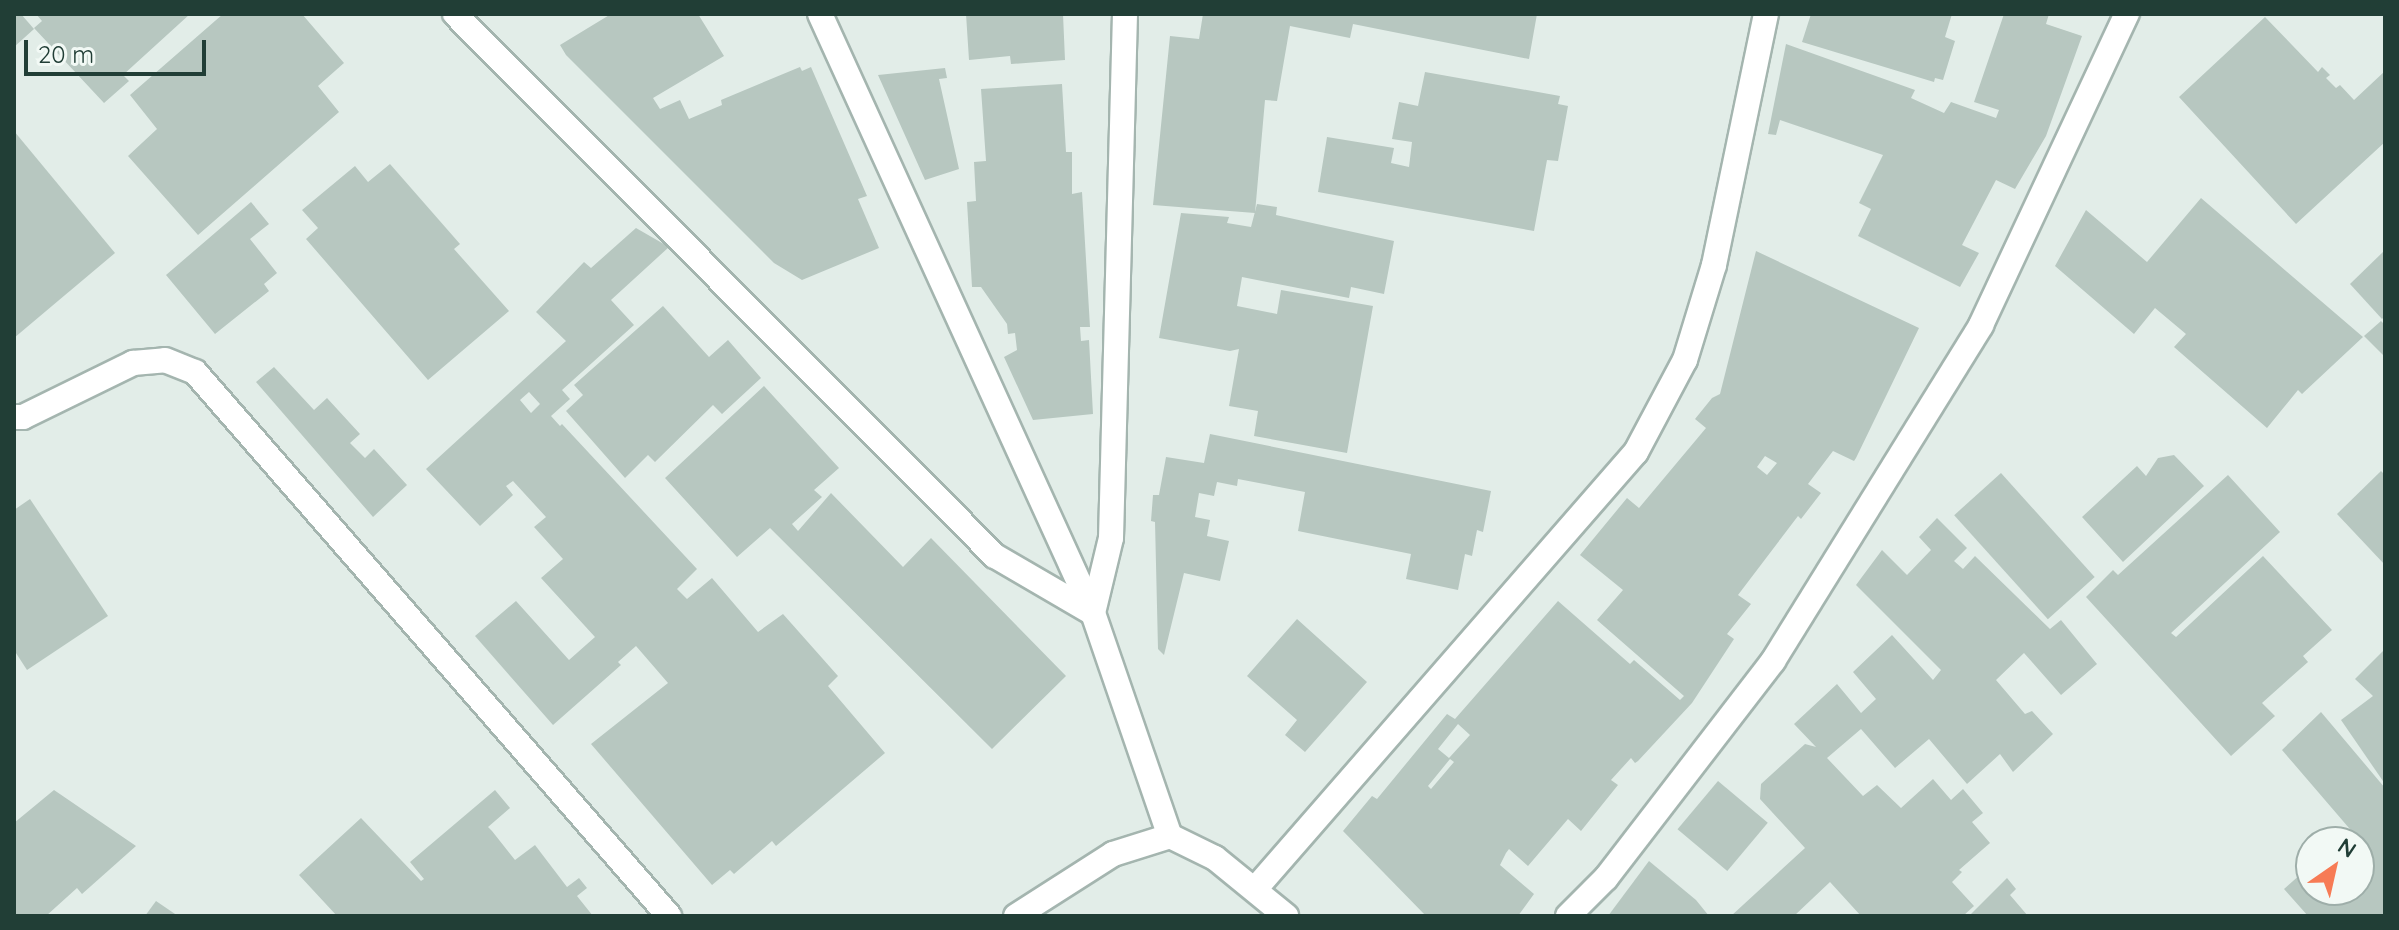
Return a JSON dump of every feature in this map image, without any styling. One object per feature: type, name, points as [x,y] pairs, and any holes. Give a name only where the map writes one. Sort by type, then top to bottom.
[{"type":"street","points":[[455,14],[995,556],[1093,613]]},
{"type":"street","points":[[820,14],[1093,613],[1170,836]]},
{"type":"street","points":[[1093,613],[1111,538],[1125,14]]},
{"type":"street","points":[[1256,888],[1636,452],[1685,360],[1710,278],[1766,14]]},
{"type":"street","points":[[1568,916],[1606,878],[1781,648],[1981,325],[2127,14]]},
{"type":"street","points":[[14,417],[23,417],[133,363],[165,360],[195,372],[669,916]]},
{"type":"street","points":[[1016,916],[1113,854],[1170,836],[1215,858],[1256,888],[1286,916]]},
{"type":"building","points":[[14,14],[21,14],[34,29],[14,47]]},
{"type":"building","points":[[36,14],[190,14],[123,75],[129,81],[104,103],[34,28],[42,21]]},
{"type":"building","points":[[223,14],[302,14],[344,63],[318,86],[339,112],[198,235],[128,156],[157,129],[130,95]]},
{"type":"building","points":[[611,14],[698,14],[724,56],[653,98],[660,109],[680,100],[689,119],[722,105],[721,100],[800,67],[802,71],[811,67],[867,196],[858,199],[879,248],[802,280],[774,263],[566,55],[560,45]]},
{"type":"building","points":[[966,14],[1063,14],[1065,60],[1011,64],[1010,56],[969,60]]},
{"type":"building","points":[[1203,14],[1537,14],[1529,59],[1353,24],[1350,38],[1290,26],[1277,101],[1265,100],[1255,213],[1153,205],[1170,36],[1199,39]]},
{"type":"building","points":[[1811,14],[1952,14],[1945,37],[1955,41],[1943,80],[1935,78],[1934,82],[1802,42]]},
{"type":"building","points":[[2004,14],[2049,14],[2046,24],[2082,36],[2046,136],[2015,189],[1996,180],[1962,245],[1979,253],[1960,287],[1858,236],[1871,209],[1859,203],[1883,155],[1780,120],[1776,135],[1768,134],[1786,44],[1915,90],[1911,98],[1944,113],[1951,102],[1996,118],[1999,110],[1974,102]]},
{"type":"building","points":[[2265,17],[2318,72],[2322,67],[2330,75],[2326,78],[2336,88],[2340,85],[2354,100],[2385,71],[2385,142],[2296,224],[2179,97]]},
{"type":"building","points":[[945,68],[947,78],[939,79],[959,169],[925,180],[878,75]]},
{"type":"building","points":[[1425,72],[1560,96],[1558,104],[1568,106],[1558,161],[1547,160],[1534,231],[1318,192],[1327,137],[1394,148],[1391,163],[1409,167],[1412,142],[1392,139],[1399,102],[1418,106]]},
{"type":"building","points":[[1062,84],[1066,152],[1072,152],[1072,194],[1082,192],[1090,327],[1080,327],[1081,341],[1089,340],[1093,414],[1033,420],[1004,357],[1017,350],[1015,333],[1008,334],[1007,324],[981,287],[972,287],[967,202],[976,201],[974,162],[986,161],[981,89]]},
{"type":"building","points":[[14,131],[115,253],[14,338]]},
{"type":"building","points":[[390,164],[460,244],[454,249],[509,311],[428,380],[306,239],[318,228],[302,210],[355,166],[368,182]]},
{"type":"building","points":[[2201,198],[2363,337],[2302,394],[2298,390],[2267,428],[2174,347],[2186,334],[2155,308],[2134,334],[2055,266],[2086,210],[2147,262]]},
{"type":"building","points":[[251,202],[269,224],[250,239],[277,273],[264,284],[269,291],[215,334],[166,275]]},
{"type":"building","points":[[1257,204],[1277,207],[1276,215],[1394,241],[1384,294],[1351,287],[1349,298],[1242,277],[1237,306],[1277,314],[1281,290],[1373,306],[1347,453],[1254,436],[1258,411],[1229,406],[1239,349],[1230,351],[1159,338],[1181,213],[1229,217],[1227,223],[1251,227]]},
{"type":"building","points":[[636,228],[669,247],[611,300],[634,325],[562,390],[570,399],[551,416],[560,426],[562,424],[697,569],[677,589],[687,599],[712,578],[758,632],[783,614],[838,676],[828,686],[885,753],[776,846],[772,841],[734,874],[730,870],[712,885],[591,744],[668,683],[636,646],[618,662],[621,665],[553,725],[475,636],[516,601],[569,660],[595,637],[541,578],[563,559],[534,527],[546,517],[513,481],[506,486],[513,495],[480,526],[426,469],[566,341],[536,312],[584,262],[591,268]],"holes":[[[529,392],[540,404],[531,413],[520,400]]]},
{"type":"building","points":[[2385,250],[2385,316],[2382,319],[2350,284]]},
{"type":"building","points":[[1756,251],[1919,328],[1854,461],[1833,451],[1808,484],[1821,493],[1801,519],[1798,516],[1738,595],[1751,604],[1727,634],[1734,639],[1692,703],[1638,761],[1635,763],[1631,758],[1611,780],[1618,785],[1581,831],[1568,819],[1528,866],[1509,849],[1506,853],[1500,865],[1534,894],[1518,916],[1426,916],[1343,831],[1372,796],[1377,799],[1447,714],[1455,719],[1558,601],[1630,664],[1634,660],[1680,700],[1684,696],[1597,620],[1623,590],[1580,555],[1627,498],[1639,508],[1706,428],[1695,419],[1712,398],[1720,394]],"holes":[[[1765,456],[1777,463],[1767,475],[1757,467]],[[1458,724],[1470,735],[1449,758],[1438,749]],[[1450,759],[1454,762],[1431,789],[1428,786]]]},
{"type":"building","points":[[663,306],[709,357],[728,340],[761,378],[722,414],[713,405],[655,462],[648,455],[625,478],[566,411],[583,395],[574,385]]},
{"type":"building","points":[[2381,321],[2385,325],[2385,357],[2364,336]]},
{"type":"building","points":[[274,367],[314,410],[327,398],[360,434],[350,443],[365,458],[374,449],[407,485],[373,517],[256,382]]},
{"type":"building","points":[[764,386],[839,468],[814,490],[822,497],[792,524],[798,531],[831,493],[903,567],[931,538],[1066,676],[992,749],[770,528],[737,557],[665,478]]},
{"type":"building","points":[[1210,434],[1491,491],[1483,532],[1477,530],[1472,556],[1465,554],[1458,590],[1406,579],[1411,554],[1298,531],[1305,492],[1238,479],[1237,486],[1217,482],[1214,496],[1199,493],[1195,517],[1210,520],[1207,536],[1229,541],[1220,581],[1184,573],[1164,655],[1158,649],[1155,522],[1151,521],[1153,495],[1159,495],[1166,457],[1204,463]]},
{"type":"building","points":[[2174,455],[2204,486],[2123,562],[2082,517],[2137,466],[2146,476],[2158,458]]},
{"type":"building","points":[[2381,471],[2385,475],[2385,565],[2337,514]]},
{"type":"building","points":[[2001,473],[2095,577],[2048,619],[1954,515]]},
{"type":"building","points":[[2228,475],[2280,532],[2171,633],[2176,637],[2263,556],[2332,630],[2303,656],[2308,662],[2262,703],[2275,716],[2231,756],[2086,597],[2113,570],[2118,575]]},
{"type":"building","points":[[30,499],[108,616],[27,670],[14,650],[14,510]]},
{"type":"building","points":[[1937,518],[1967,548],[1954,561],[1963,569],[1975,556],[2050,629],[2061,620],[2097,664],[2061,695],[2024,653],[1996,680],[2025,714],[2032,711],[2053,734],[2013,772],[2000,754],[1967,784],[1929,739],[1895,768],[1861,729],[1827,758],[1863,796],[1877,785],[1901,808],[1933,779],[1951,800],[1963,789],[1983,813],[1972,822],[1990,843],[1959,870],[1962,872],[1952,882],[1974,906],[1963,916],[1861,916],[1830,882],[1794,916],[1731,916],[1805,848],[1760,799],[1761,784],[1805,744],[1816,747],[1794,724],[1837,684],[1861,713],[1876,699],[1853,672],[1892,635],[1933,680],[1941,670],[1856,585],[1882,550],[1907,575],[1931,550],[1919,537]]},
{"type":"building","points":[[1297,619],[1367,682],[1305,752],[1285,735],[1297,720],[1247,676]]},
{"type":"building","points":[[2385,649],[2385,784],[2341,720],[2373,696],[2355,679]]},
{"type":"building","points":[[2321,712],[2385,788],[2385,916],[2308,916],[2299,906],[2375,906],[2375,826],[2347,826],[2282,750]]},
{"type":"building","points":[[1718,781],[1768,823],[1727,871],[1678,829]]},
{"type":"building","points":[[54,790],[136,846],[82,894],[77,888],[46,916],[14,916],[14,823]]},
{"type":"building","points":[[495,790],[510,808],[488,827],[515,860],[535,845],[567,887],[579,878],[587,888],[577,896],[593,916],[337,916],[299,875],[361,818],[421,881],[424,879],[410,862]]},
{"type":"building","points":[[1649,861],[1696,900],[1709,916],[1608,916]]},
{"type":"building","points":[[2007,878],[2016,889],[2010,895],[2028,916],[1969,916]]},
{"type":"building","points":[[2295,879],[2295,901],[2284,889]]},
{"type":"building","points":[[156,901],[178,916],[145,916]]}]
